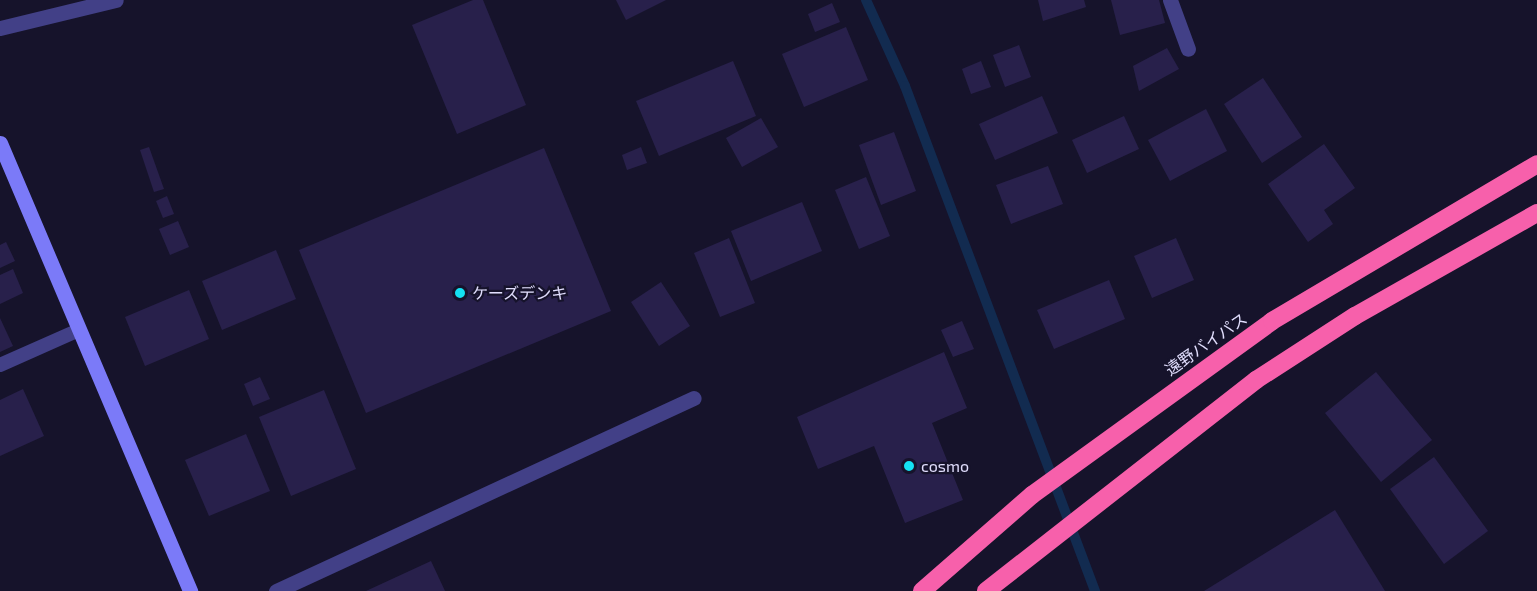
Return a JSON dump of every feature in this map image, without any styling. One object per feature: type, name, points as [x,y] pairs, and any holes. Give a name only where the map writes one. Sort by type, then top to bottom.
[{"type":"highway","name":"遠野バイパス","points":[[922,591],[1032,495],[1272,321],[1537,164]]},
{"type":"highway","points":[[986,591],[1256,380],[1354,316],[1537,213]]},
{"type":"street","points":[[0,28],[116,0]]},
{"type":"street","points":[[1170,0],[1188,49]]},
{"type":"street","points":[[0,143],[190,591]]},
{"type":"street","points":[[276,591],[694,398]]},
{"type":"lane","points":[[0,365],[79,330]]},
{"type":"building","points":[[473,0],[483,0],[526,105],[457,134],[412,25]]},
{"type":"building","points":[[616,0],[666,0],[626,20]]},
{"type":"building","points":[[1038,0],[1084,0],[1086,7],[1043,21]]},
{"type":"building","points":[[1111,0],[1159,0],[1165,23],[1120,35]]},
{"type":"building","points":[[832,3],[840,22],[815,32],[808,14]]},
{"type":"building","points":[[846,27],[868,80],[804,107],[782,54]]},
{"type":"building","points":[[1019,45],[1031,77],[1005,87],[993,55]]},
{"type":"building","points":[[1167,48],[1179,69],[1139,91],[1133,66]]},
{"type":"building","points":[[733,61],[756,116],[659,156],[636,101]]},
{"type":"building","points":[[981,61],[991,87],[971,94],[962,69]]},
{"type":"building","points":[[1263,78],[1302,137],[1262,163],[1224,104]]},
{"type":"building","points":[[1042,96],[1058,133],[995,160],[979,124]]},
{"type":"building","points":[[1206,109],[1227,151],[1170,181],[1148,140]]},
{"type":"building","points":[[1124,116],[1139,149],[1087,173],[1072,140]]},
{"type":"building","points":[[761,118],[778,147],[742,167],[726,138]]},
{"type":"building","points":[[894,132],[916,191],[881,205],[859,145]]},
{"type":"building","points":[[1324,144],[1355,188],[1324,210],[1333,224],[1308,242],[1268,184]]},
{"type":"building","points":[[149,147],[164,189],[154,192],[140,150]]},
{"type":"building","points":[[641,147],[647,163],[627,170],[622,155]]},
{"type":"building","points":[[544,148],[611,311],[366,413],[299,250]]},
{"type":"building","points":[[1048,166],[1063,204],[1011,224],[996,185]]},
{"type":"building","points":[[866,177],[890,236],[859,249],[835,190]]},
{"type":"building","points":[[167,196],[174,214],[163,218],[156,201]]},
{"type":"building","points":[[802,202],[822,251],[751,281],[731,231]]},
{"type":"building","points":[[178,221],[189,247],[170,255],[159,229]]},
{"type":"building","points":[[729,238],[755,303],[720,317],[694,253]]},
{"type":"building","points":[[1176,238],[1194,280],[1152,298],[1134,256]]},
{"type":"building","points":[[6,242],[15,261],[0,268],[0,245]]},
{"type":"building","points":[[276,250],[296,299],[222,330],[202,281]]},
{"type":"building","points":[[13,269],[23,293],[0,304],[0,275]]},
{"type":"building","points":[[1109,280],[1125,319],[1054,349],[1037,310]]},
{"type":"building","points":[[661,282],[690,326],[659,346],[631,302]]},
{"type":"building","points":[[189,290],[209,339],[145,366],[125,317]]},
{"type":"building","points":[[0,318],[13,346],[0,352]]},
{"type":"building","points":[[962,321],[974,349],[953,357],[941,330]]},
{"type":"building","points":[[944,352],[967,408],[932,423],[963,500],[905,523],[874,446],[818,469],[797,417]]},
{"type":"building","points":[[1376,372],[1432,440],[1381,482],[1325,413]]},
{"type":"building","points":[[260,377],[270,399],[253,406],[244,384]]},
{"type":"building","points":[[23,389],[44,436],[0,456],[0,400]]},
{"type":"building","points":[[324,390],[356,469],[291,496],[259,417]]},
{"type":"building","points":[[246,434],[270,491],[209,516],[185,460]]},
{"type":"building","points":[[1434,457],[1488,531],[1444,564],[1390,489]]},
{"type":"building","points":[[1335,510],[1385,591],[1204,591]]},
{"type":"building","points":[[431,561],[445,591],[366,591]]},
{"type":"waterway","points":[[866,0],[905,86],[1095,591]]},
{"type":"place","name":"ケーズデンキ","points":[[460,293]]},
{"type":"place","name":"cosmo","points":[[909,466]]}]
